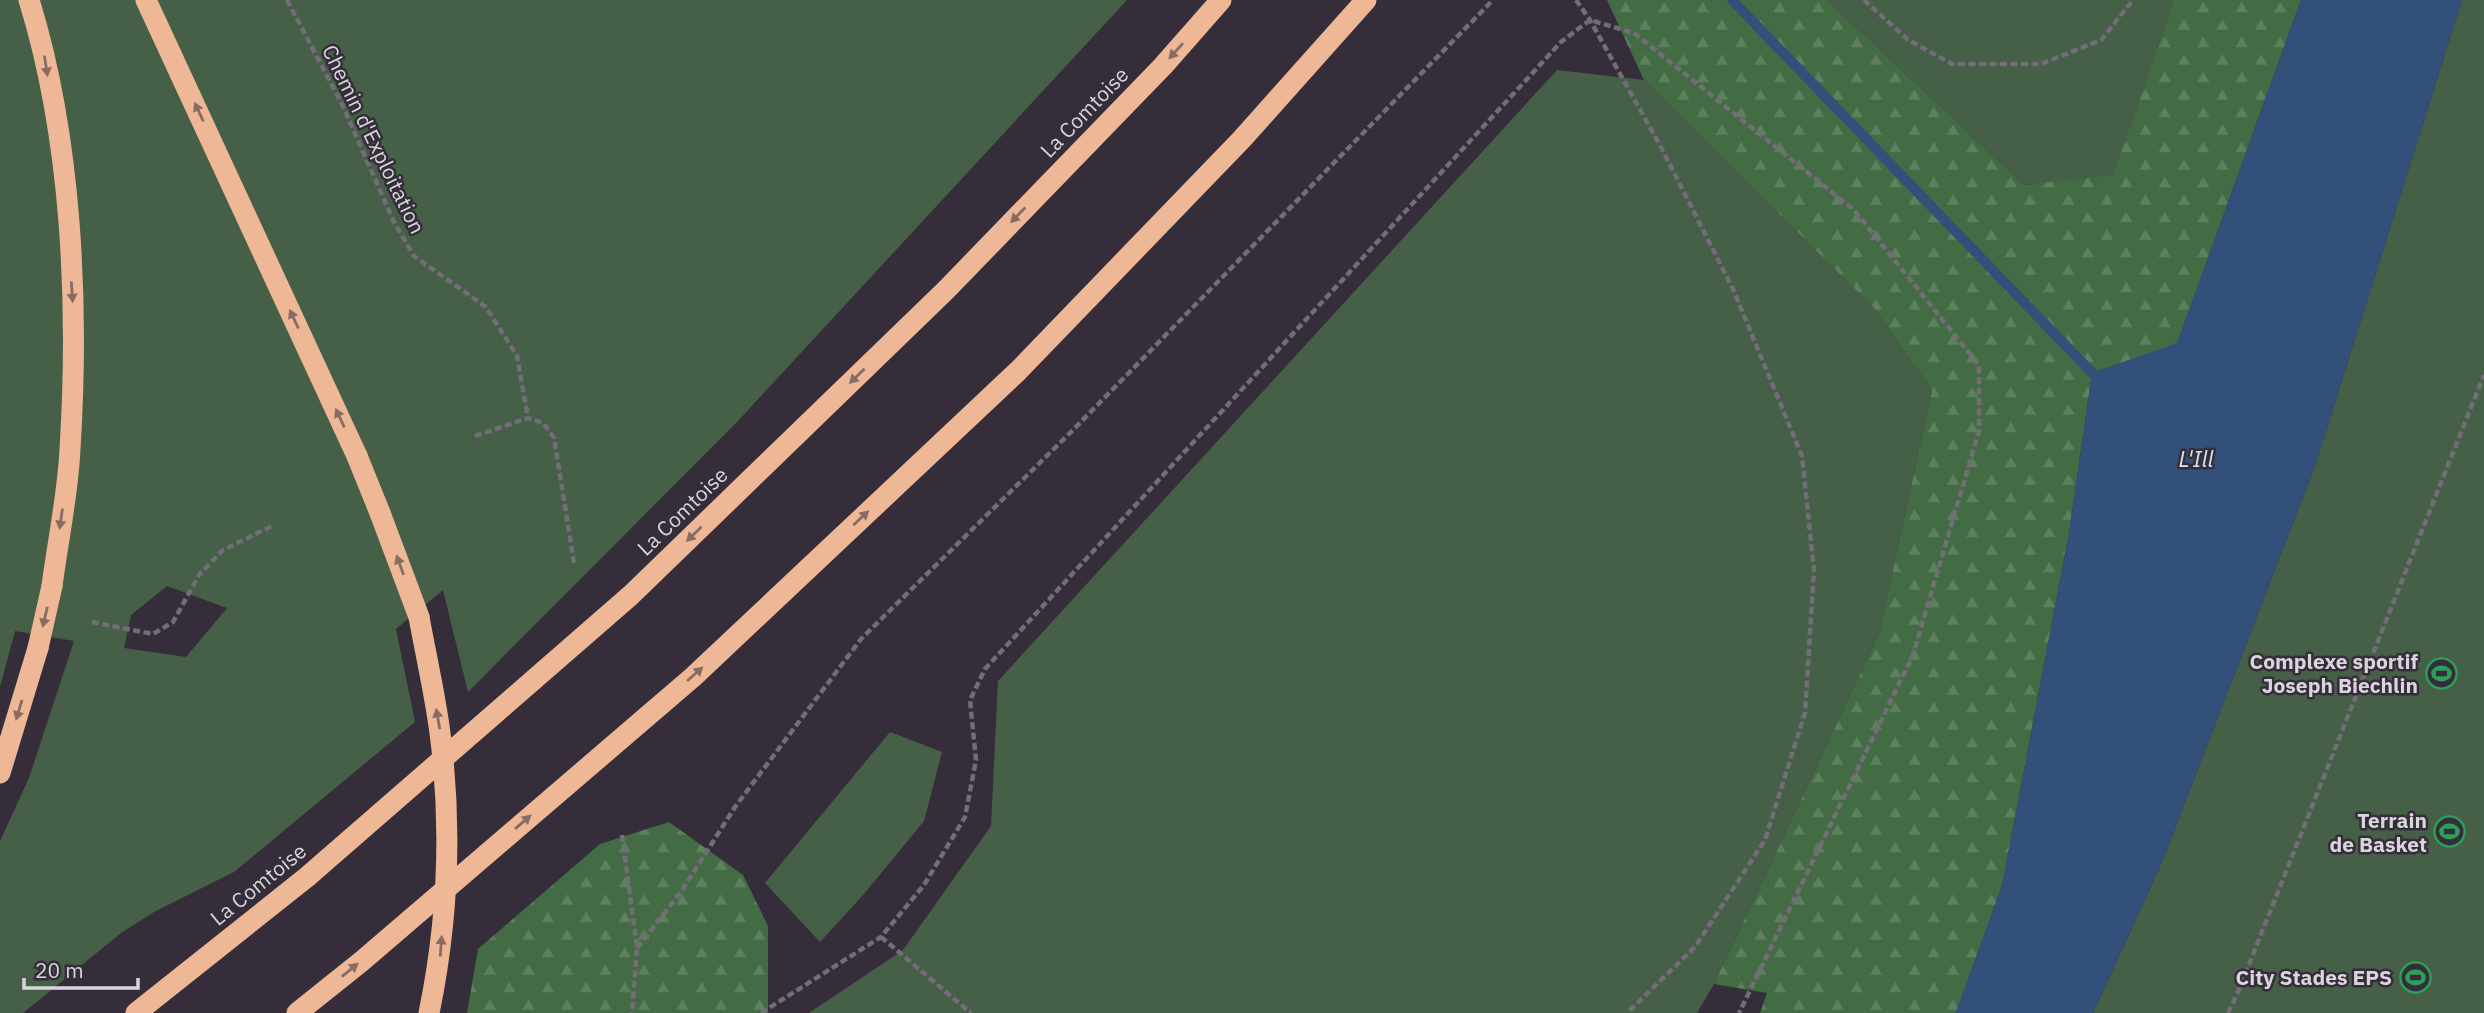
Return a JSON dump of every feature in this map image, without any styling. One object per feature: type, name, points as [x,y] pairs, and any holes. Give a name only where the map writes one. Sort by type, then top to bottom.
[{"type":"highway","points":[[0,773],[38,648],[52,586],[70,450],[73,301],[62,161],[43,44],[29,0]]},
{"type":"highway","points":[[146,0],[357,456],[419,617],[440,733],[448,841],[439,961],[429,1013]]},
{"type":"highway","name":"La Comtoise","points":[[136,1013],[307,877],[631,595],[946,290],[1163,66],[1221,0]]},
{"type":"highway","points":[[297,1013],[362,961],[693,677],[1008,380],[1242,139],[1366,0]]},
{"type":"path","name":"Chemin d'Exploitation","points":[[287,0],[342,103],[394,222],[414,256],[486,307],[517,356],[528,418]]},
{"type":"path","points":[[638,948],[681,892],[735,807],[861,639],[1073,429],[1493,0]]},
{"type":"path","points":[[1576,0],[1590,20],[1662,149],[1733,289],[1802,456],[1814,570],[1805,713],[1765,840],[1695,947],[1627,1013]]},
{"type":"path","points":[[1864,0],[1907,39],[1952,64],[2041,64],[2101,40],[2133,0]]},
{"type":"path","points":[[761,1013],[881,937],[924,885],[965,817],[976,760],[970,700],[985,669],[1561,42],[1590,20]]},
{"type":"path","points":[[1590,20],[1634,33],[1854,210],[1979,365],[1979,431],[1913,655],[1739,1013]]},
{"type":"path","points":[[2228,1013],[2484,375]]},
{"type":"path","points":[[475,436],[528,418],[543,423],[554,438],[574,563]]},
{"type":"path","points":[[92,622],[153,634],[173,622],[199,575],[223,550],[272,526]]},
{"type":"path","points":[[622,835],[638,948],[632,1013]]},
{"type":"path","points":[[881,937],[971,1013]]},
{"type":"green space","points":[[0,0],[1127,0],[737,422],[468,692],[443,590],[396,629],[415,722],[234,872],[154,912],[121,933],[23,1013],[0,1013],[0,841],[29,778],[74,641],[15,631],[0,687]],"holes":[[[167,586],[227,608],[186,657],[124,648],[131,615]]]},
{"type":"green space","points":[[1607,0],[1827,0],[2024,185],[2113,175],[2174,0],[2301,0],[2177,344],[2092,373],[2069,533],[2002,886],[1956,1013],[1760,1013],[1767,993],[1714,984],[1879,634],[1932,390],[1873,307],[1644,80]]},
{"type":"green space","points":[[1827,0],[2174,0],[2113,176],[2024,185]]},
{"type":"green space","points":[[2462,0],[2484,0],[2484,1013],[2093,1013],[2162,862],[2315,466]]},
{"type":"green space","points":[[1557,70],[1644,80],[1873,307],[1932,390],[1879,634],[1714,984],[1697,1013],[809,1013],[903,950],[991,826],[998,681]]},
{"type":"green space","points":[[890,732],[942,752],[924,821],[820,942],[765,883]]},
{"type":"green space","points":[[669,822],[743,875],[768,926],[768,1013],[467,1013],[478,949],[600,844]]},
{"type":"water","name":"L'Ill","points":[[2301,0],[2462,0],[2315,466],[2162,862],[2093,1013],[1956,1013],[2002,886],[2069,533],[2092,373],[2177,343]]},
{"type":"waterway","points":[[1732,0],[2102,383]]},
{"type":"place","name":"Complexe sportif Joseph Biechlin","points":[[2441,673]]},
{"type":"place","name":"Terrain de Basket","points":[[2450,832]]},
{"type":"place","name":"City Stades EPS","points":[[2415,977]]}]
